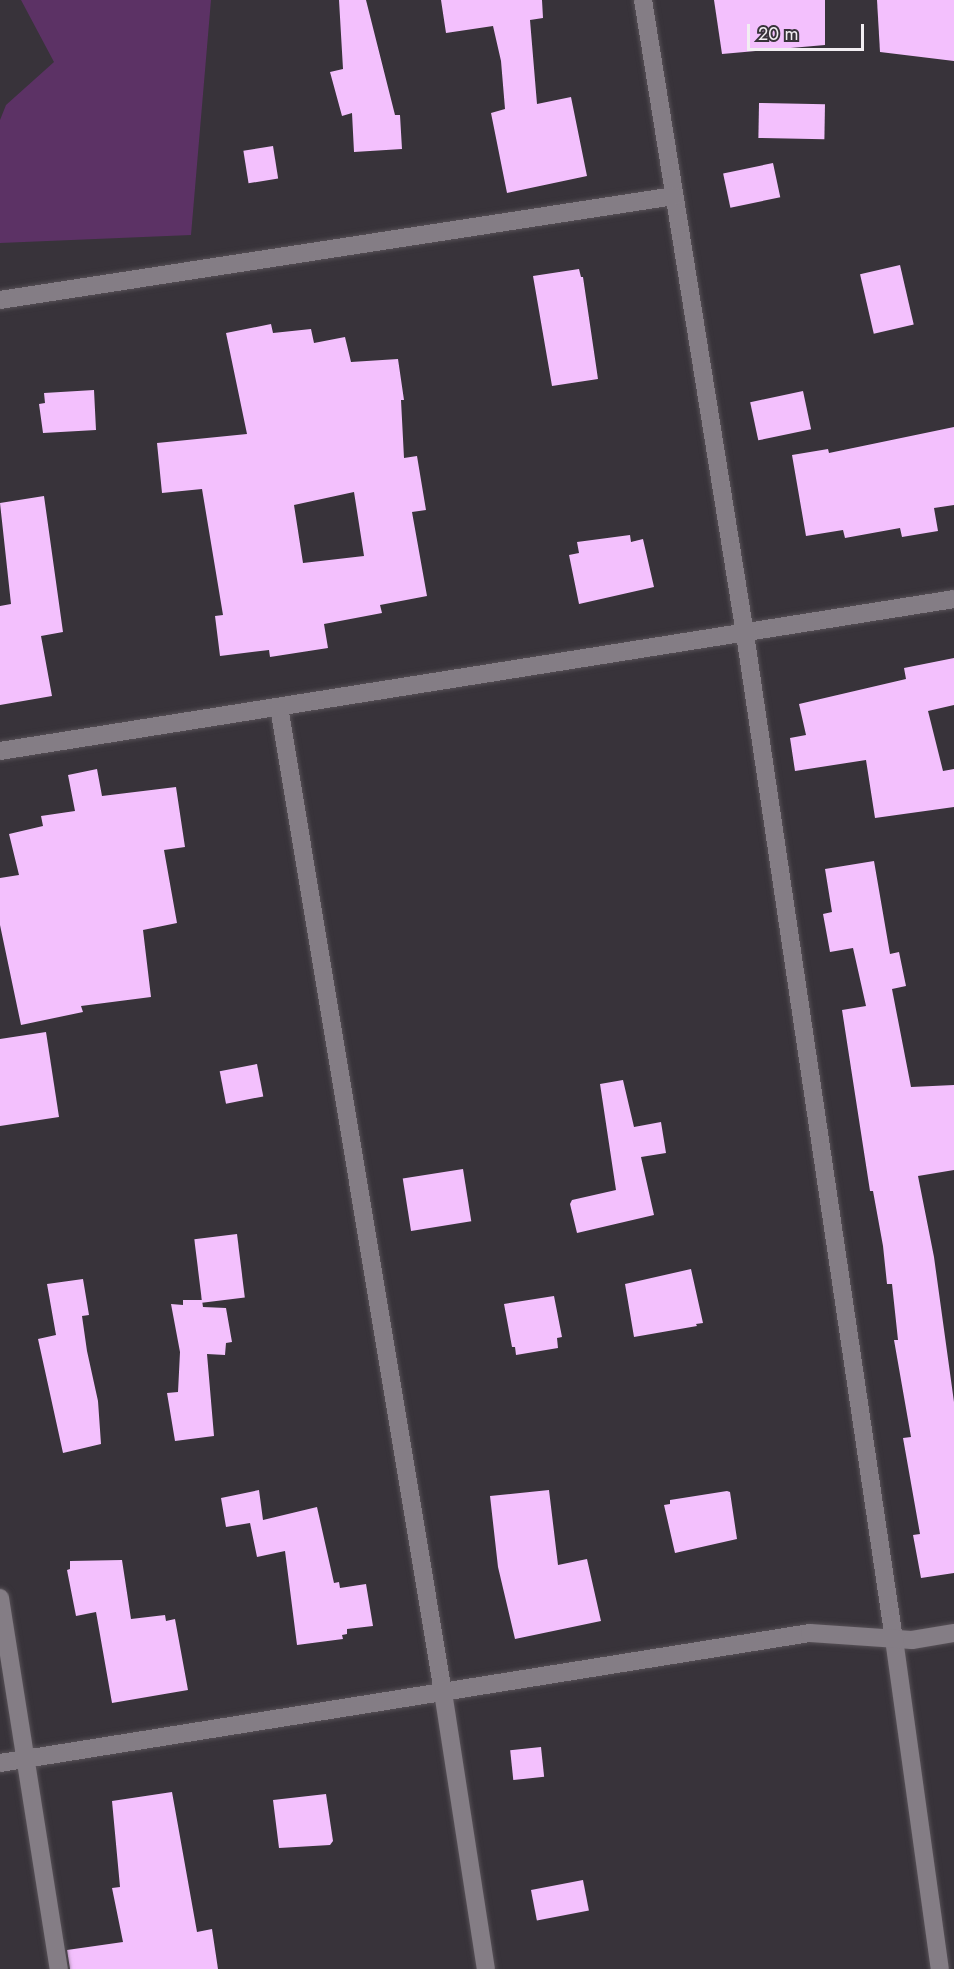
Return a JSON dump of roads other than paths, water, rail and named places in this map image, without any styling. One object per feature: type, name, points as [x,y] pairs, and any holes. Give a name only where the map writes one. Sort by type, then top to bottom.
[{"type":"street","points":[[643,0],[745,634],[894,1639],[940,1969]]},
{"type":"street","points":[[0,300],[674,196]]},
{"type":"street","points":[[0,751],[954,599]]},
{"type":"street","points":[[279,707],[443,1692],[486,1969]]},
{"type":"street","points":[[0,1598],[59,1969]]},
{"type":"street","points":[[0,1763],[810,1633],[912,1640],[954,1633]]}]
